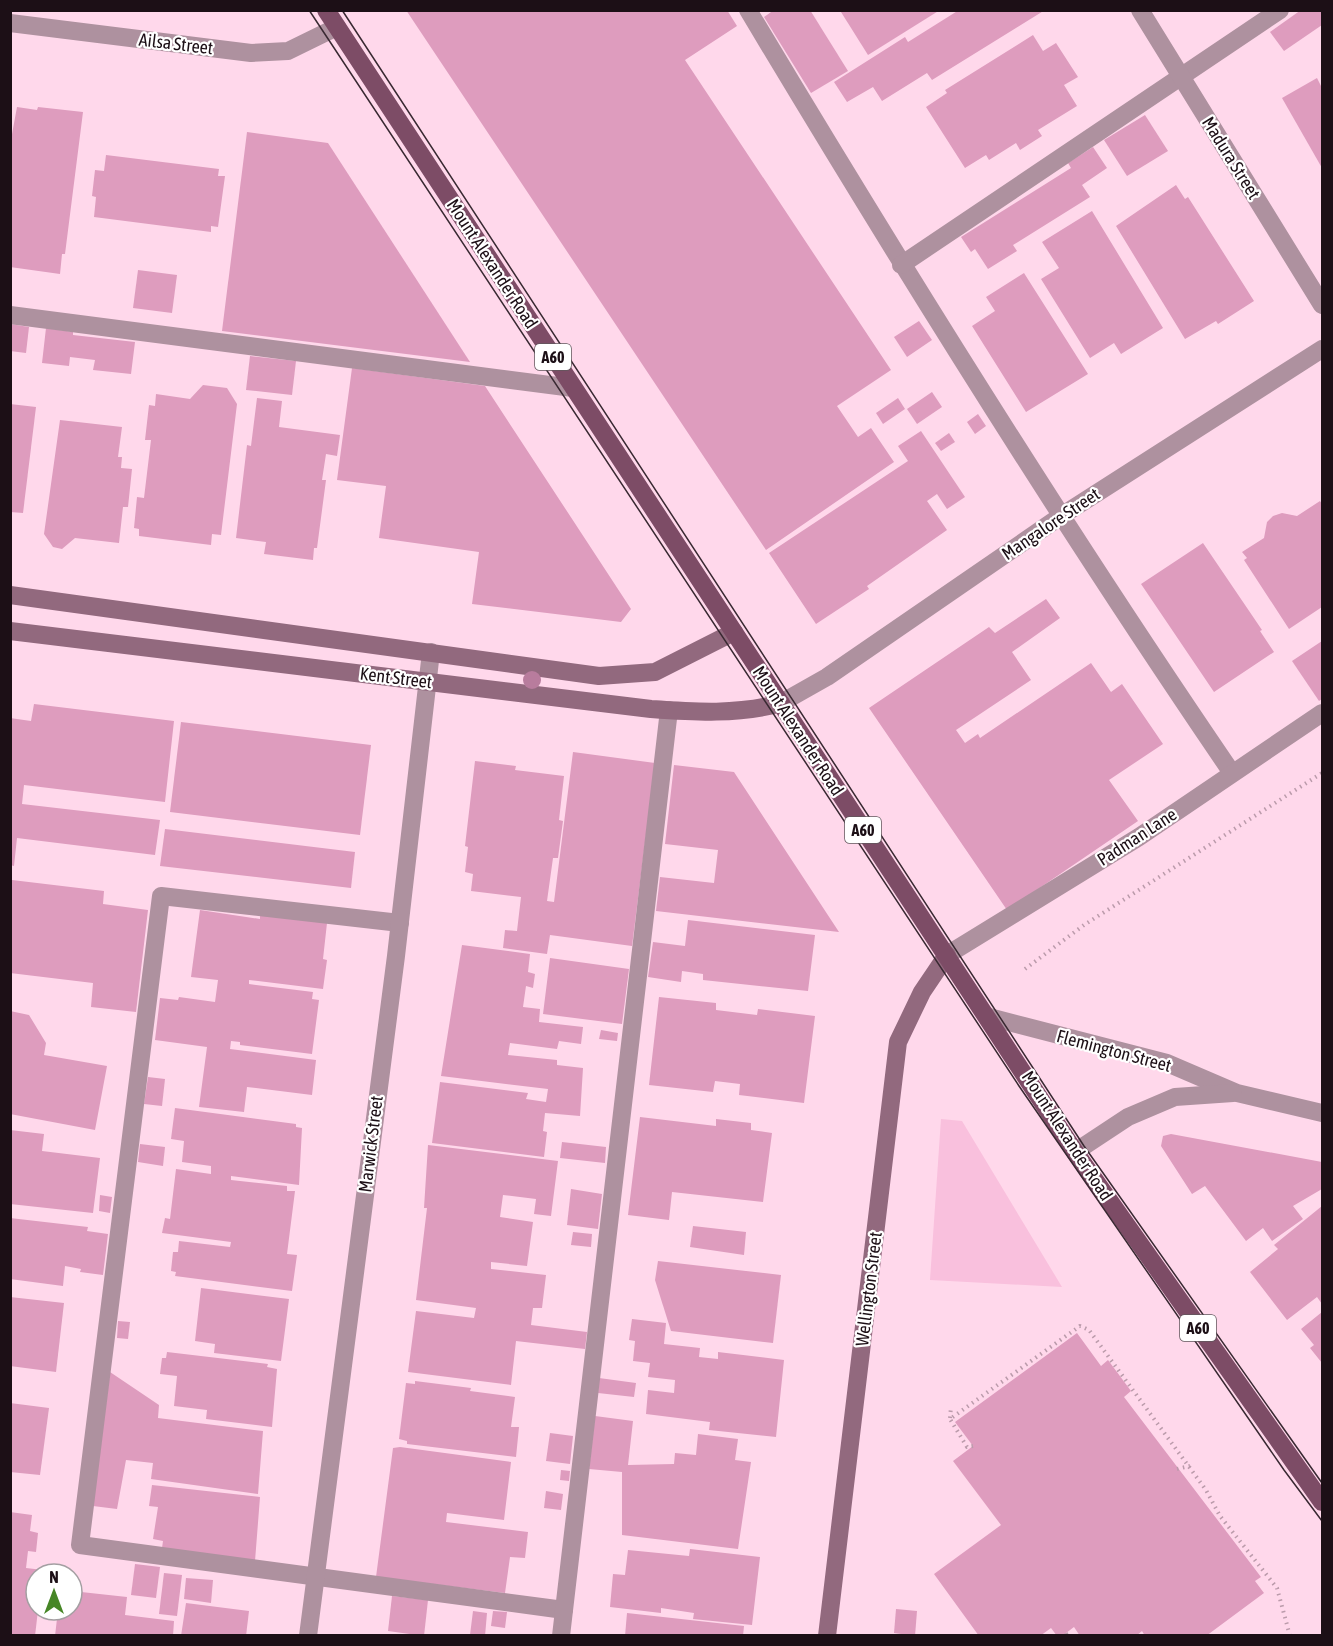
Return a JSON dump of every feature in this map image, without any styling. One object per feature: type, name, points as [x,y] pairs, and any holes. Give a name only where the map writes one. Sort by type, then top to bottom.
[{"type":"main road","name":"Mount Alexander Road","points":[[326,10],[989,1017],[1075,1152],[1323,1503]]},
{"type":"street","points":[[748,10],[901,265],[1117,604],[1232,773]]},
{"type":"street","name":"Madura Street","points":[[1140,10],[1323,305]]},
{"type":"street","points":[[901,265],[1280,10]]},
{"type":"street","name":"Ailsa Street","points":[[10,23],[251,53],[288,51],[337,27]]},
{"type":"street","points":[[10,315],[573,388]]},
{"type":"street","name":"Mangalore Street","points":[[781,703],[827,677],[1061,516],[1323,348]]},
{"type":"street","name":"Kent Street","points":[[10,595],[585,674],[629,676],[656,672],[672,666],[734,632]]},
{"type":"street","name":"Kent Street","points":[[10,631],[700,713],[758,708],[781,703]]},
{"type":"street","name":"Marwick Street","points":[[308,1635],[400,923],[431,652]]},
{"type":"street","points":[[561,1635],[669,710]]},
{"type":"street","name":"Padman Lane","points":[[947,955],[1139,837],[1323,712]]},
{"type":"street","points":[[400,923],[161,897],[81,1545],[564,1610]]},
{"type":"street","name":"Wellington Street","points":[[827,1635],[898,1042],[922,992],[947,955]]},
{"type":"street","name":"Flemington Street","points":[[989,1017],[1167,1064],[1238,1093],[1323,1113]]},
{"type":"street","name":"Flemington Street","points":[[1075,1152],[1128,1117],[1175,1097],[1238,1093]]},
{"type":"path","points":[[1025,969],[1084,925],[1323,773]]},
{"type":"path","points":[[950,1419],[1080,1326],[1089,1330],[1190,1466],[1221,1516],[1277,1588],[1290,1635]]},
{"type":"path","points":[[951,1407],[950,1419],[967,1447],[973,1446]]},
{"type":"path","points":[[1177,1469],[1190,1466]]},
{"type":"shaded area","points":[[941,1119],[962,1121],[1062,1287],[930,1280]]},
{"type":"building","points":[[406,10],[727,10],[737,26],[685,60],[891,370],[837,406],[858,437],[871,428],[894,462],[766,550]]},
{"type":"building","points":[[774,10],[810,10],[848,71],[811,93],[764,17]]},
{"type":"building","points":[[844,10],[940,10],[868,55],[841,12]]},
{"type":"building","points":[[959,10],[1045,10],[932,80],[927,73],[882,101],[873,87],[847,102],[834,82],[905,37],[908,42]]},
{"type":"building","points":[[1301,10],[1322,10],[1322,25],[1284,51],[1270,32]]},
{"type":"building","points":[[1033,35],[1043,51],[1056,43],[1078,77],[1064,85],[1077,106],[1038,130],[1042,136],[1020,150],[1016,143],[989,160],[986,155],[965,168],[926,107],[947,93],[945,90]]},
{"type":"building","points":[[1317,78],[1322,88],[1322,168],[1282,98]]},
{"type":"building","points":[[17,107],[83,112],[65,254],[62,254],[60,274],[10,267],[10,145]]},
{"type":"building","points":[[1145,115],[1168,151],[1127,176],[1104,140]]},
{"type":"building","points":[[247,132],[328,143],[470,362],[222,331]]},
{"type":"building","points":[[1093,147],[1107,168],[1082,185],[1090,197],[1013,245],[1017,251],[988,269],[975,249],[971,252],[961,237],[1071,168],[1068,163]]},
{"type":"building","points":[[106,155],[219,169],[218,176],[225,176],[218,227],[211,226],[211,232],[94,217],[96,197],[92,196],[95,170],[104,171]]},
{"type":"building","points":[[1176,185],[1185,199],[1188,197],[1254,301],[1218,324],[1216,321],[1185,339],[1116,226]]},
{"type":"building","points":[[1092,211],[1163,328],[1121,354],[1114,343],[1090,358],[1041,279],[1059,268],[1042,242]]},
{"type":"building","points":[[138,270],[177,275],[172,313],[133,308]]},
{"type":"building","points":[[1024,273],[1088,374],[1026,412],[972,326],[995,311],[986,297]]},
{"type":"building","points":[[919,321],[932,340],[907,357],[894,337]]},
{"type":"building","points":[[10,324],[29,327],[26,353],[10,351]]},
{"type":"building","points":[[46,328],[73,332],[73,335],[135,342],[131,374],[93,370],[95,360],[70,357],[69,366],[42,363]]},
{"type":"building","points":[[250,356],[296,361],[292,395],[246,390]]},
{"type":"building","points":[[352,368],[485,386],[631,609],[621,622],[472,604],[479,552],[379,538],[386,486],[337,480]]},
{"type":"building","points":[[203,385],[227,388],[237,404],[221,535],[212,534],[211,545],[139,536],[139,529],[134,528],[137,497],[144,498],[151,440],[145,440],[149,405],[155,406],[156,394],[190,399]]},
{"type":"building","points":[[932,392],[942,407],[917,424],[907,409]]},
{"type":"building","points":[[257,398],[282,401],[279,427],[340,435],[337,456],[326,454],[322,480],[326,480],[317,548],[314,548],[313,560],[264,554],[266,542],[236,538],[247,445],[251,446]]},
{"type":"building","points":[[898,398],[905,409],[883,424],[876,413]]},
{"type":"building","points":[[10,404],[36,407],[23,513],[10,512]]},
{"type":"building","points":[[978,414],[986,426],[975,434],[967,422]]},
{"type":"building","points":[[60,420],[122,427],[118,457],[122,457],[121,468],[132,469],[128,507],[123,507],[119,543],[75,538],[62,549],[53,547],[44,534]]},
{"type":"building","points":[[921,431],[965,497],[947,509],[937,494],[927,501],[947,530],[867,586],[869,589],[816,624],[769,553],[908,461],[898,446]]},
{"type":"building","points":[[949,433],[955,442],[941,451],[935,443]]},
{"type":"building","points":[[1320,501],[1322,504],[1322,607],[1289,629],[1244,560],[1247,558],[1242,552],[1264,538],[1267,522],[1273,516],[1282,513],[1297,516]]},
{"type":"building","points":[[1203,543],[1262,630],[1260,631],[1274,652],[1214,692],[1141,584]]},
{"type":"building","points":[[1046,599],[1060,618],[1012,652],[1031,680],[956,730],[965,743],[978,734],[980,738],[1091,663],[1111,692],[1122,684],[1163,744],[1109,780],[1138,821],[1007,910],[869,708],[989,627],[995,633]]},
{"type":"building","points":[[1322,641],[1322,699],[1319,701],[1292,661]]},
{"type":"building","points":[[34,704],[174,721],[165,802],[24,785],[22,804],[160,820],[155,855],[17,838],[14,866],[10,865],[10,718],[31,721]]},
{"type":"building","points":[[181,722],[371,745],[360,835],[170,812]]},
{"type":"building","points":[[573,752],[655,763],[632,946],[550,935],[547,954],[503,948],[505,930],[517,931],[521,897],[471,891],[473,874],[465,872],[468,847],[465,846],[475,761],[516,766],[515,770],[564,776],[559,820],[563,821],[558,858],[553,858],[547,901],[554,902]]},
{"type":"building","points":[[674,765],[734,772],[839,932],[656,911],[660,877],[714,883],[718,850],[665,844]]},
{"type":"building","points":[[165,829],[355,852],[351,888],[160,866]]},
{"type":"building","points":[[12,880],[104,891],[103,904],[148,910],[136,1012],[91,1007],[93,983],[10,973]]},
{"type":"building","points":[[200,910],[260,919],[260,914],[327,923],[323,959],[327,960],[323,989],[249,980],[249,984],[313,992],[312,999],[319,1000],[312,1054],[240,1045],[240,1042],[231,1041],[230,1049],[316,1060],[312,1095],[247,1087],[244,1112],[199,1107],[207,1047],[155,1040],[160,998],[178,1000],[179,997],[215,1002],[218,980],[191,977]]},
{"type":"building","points":[[688,920],[815,935],[808,991],[703,980],[703,974],[682,971],[681,982],[648,977],[653,942],[685,946]]},
{"type":"building","points":[[462,945],[530,954],[528,972],[535,974],[533,988],[526,986],[523,1007],[540,1009],[539,1022],[583,1027],[581,1044],[559,1041],[557,1049],[510,1043],[508,1055],[557,1060],[557,1065],[583,1068],[580,1116],[545,1113],[543,1131],[547,1132],[544,1157],[432,1143],[440,1082],[528,1093],[526,1099],[546,1102],[548,1089],[441,1076]]},
{"type":"building","points":[[550,958],[629,969],[622,1024],[543,1014]]},
{"type":"building","points":[[659,997],[716,1003],[716,1010],[757,1015],[758,1009],[815,1016],[804,1103],[739,1095],[740,1084],[715,1081],[713,1092],[649,1085]]},
{"type":"building","points":[[10,1011],[29,1015],[46,1043],[44,1055],[107,1066],[95,1130],[10,1114]]},
{"type":"building","points":[[601,1030],[618,1033],[617,1041],[599,1039]]},
{"type":"building","points":[[148,1077],[165,1079],[162,1106],[144,1104]]},
{"type":"building","points":[[175,1108],[296,1124],[296,1127],[302,1128],[299,1185],[231,1176],[231,1180],[287,1186],[287,1191],[295,1191],[287,1254],[297,1255],[292,1291],[175,1276],[176,1272],[171,1271],[173,1252],[178,1252],[179,1241],[230,1247],[231,1242],[162,1233],[165,1218],[170,1219],[176,1169],[211,1174],[211,1166],[182,1162],[184,1141],[171,1139]]},
{"type":"building","points":[[640,1117],[716,1126],[716,1119],[751,1123],[751,1130],[772,1133],[763,1202],[672,1192],[669,1220],[628,1215]]},
{"type":"building","points":[[10,1130],[44,1134],[42,1151],[100,1158],[93,1213],[10,1204]]},
{"type":"building","points":[[1171,1134],[1322,1162],[1322,1189],[1293,1206],[1303,1219],[1272,1241],[1263,1228],[1246,1241],[1205,1186],[1192,1194],[1161,1146],[1163,1136]]},
{"type":"building","points":[[562,1142],[606,1147],[605,1163],[560,1158]]},
{"type":"building","points":[[140,1144],[165,1147],[163,1166],[138,1162]]},
{"type":"building","points":[[428,1145],[558,1161],[551,1216],[534,1214],[536,1199],[503,1195],[500,1217],[533,1222],[527,1266],[491,1262],[491,1269],[546,1275],[542,1308],[533,1308],[531,1325],[587,1332],[585,1349],[516,1341],[511,1385],[408,1372],[416,1311],[474,1318],[476,1308],[416,1300],[427,1208],[424,1208]]},
{"type":"building","points":[[571,1189],[602,1194],[598,1229],[567,1225]]},
{"type":"building","points":[[100,1195],[112,1197],[110,1213],[99,1211]]},
{"type":"building","points":[[1322,1206],[1322,1304],[1317,1297],[1287,1320],[1250,1272],[1278,1249],[1274,1245]]},
{"type":"building","points":[[10,1218],[88,1227],[87,1231],[108,1234],[103,1275],[80,1272],[81,1269],[65,1266],[63,1286],[10,1279]]},
{"type":"building","points":[[693,1226],[746,1232],[744,1255],[690,1247]]},
{"type":"building","points":[[573,1232],[592,1234],[591,1247],[571,1245]]},
{"type":"building","points":[[658,1261],[781,1275],[773,1343],[671,1331],[655,1280]]},
{"type":"building","points":[[201,1288],[289,1299],[281,1361],[214,1353],[215,1344],[195,1341]]},
{"type":"building","points":[[10,1297],[64,1303],[56,1372],[10,1366]]},
{"type":"building","points":[[1322,1312],[1322,1363],[1310,1348],[1314,1345],[1301,1329]]},
{"type":"building","points":[[632,1319],[666,1323],[664,1344],[700,1348],[699,1357],[718,1359],[718,1352],[784,1360],[776,1437],[709,1430],[710,1422],[646,1414],[648,1390],[674,1393],[675,1380],[648,1377],[650,1363],[633,1361],[635,1341],[629,1340]]},
{"type":"building","points":[[118,1321],[130,1322],[128,1339],[117,1338]]},
{"type":"building","points":[[1077,1333],[1101,1366],[1108,1360],[1131,1391],[1124,1397],[1261,1577],[1255,1581],[1264,1593],[1206,1636],[1145,1636],[1142,1631],[1136,1636],[1080,1636],[1074,1627],[1062,1636],[1057,1636],[1051,1628],[1040,1636],[979,1636],[934,1574],[1001,1525],[953,1461],[973,1446],[955,1422]]},
{"type":"building","points":[[167,1352],[268,1364],[267,1367],[277,1369],[272,1427],[206,1419],[207,1410],[174,1406],[177,1376],[160,1374],[162,1358],[166,1358]]},
{"type":"building","points":[[110,1372],[159,1405],[158,1418],[263,1431],[258,1494],[151,1479],[153,1463],[126,1460],[117,1509],[93,1506]]},
{"type":"building","points":[[599,1378],[636,1383],[634,1397],[598,1393]]},
{"type":"building","points":[[415,1381],[471,1388],[470,1391],[515,1397],[511,1427],[519,1427],[516,1457],[407,1444],[407,1441],[399,1439],[406,1383],[415,1384]]},
{"type":"building","points":[[10,1403],[49,1408],[40,1475],[10,1472]]},
{"type":"building","points":[[595,1416],[633,1421],[628,1465],[674,1464],[675,1453],[696,1455],[698,1434],[738,1439],[735,1460],[751,1462],[738,1549],[622,1535],[622,1472],[589,1469]]},
{"type":"building","points":[[550,1433],[573,1436],[570,1464],[546,1461]]},
{"type":"building","points":[[400,1447],[511,1462],[504,1520],[447,1513],[446,1522],[528,1532],[525,1558],[510,1557],[505,1593],[376,1577],[393,1448]]},
{"type":"building","points":[[561,1470],[570,1471],[569,1481],[560,1480]]},
{"type":"building","points":[[152,1485],[260,1497],[255,1561],[162,1548],[163,1541],[153,1539],[158,1507],[149,1506]]},
{"type":"building","points":[[546,1491],[563,1494],[561,1510],[544,1508]]},
{"type":"building","points":[[10,1512],[32,1515],[30,1531],[38,1533],[36,1552],[28,1551],[27,1562],[24,1562],[24,1622],[37,1622],[35,1636],[10,1636]]},
{"type":"building","points":[[690,1549],[760,1557],[752,1625],[693,1619],[694,1613],[661,1608],[661,1613],[610,1607],[613,1574],[625,1575],[628,1550],[689,1556]]},
{"type":"building","points":[[135,1564],[160,1567],[156,1598],[131,1595]]},
{"type":"building","points":[[164,1573],[182,1575],[177,1616],[159,1614]]},
{"type":"building","points":[[186,1578],[213,1580],[211,1603],[184,1599]]},
{"type":"building","points":[[84,1592],[127,1597],[125,1615],[174,1621],[173,1636],[55,1636],[57,1622],[84,1622]]},
{"type":"building","points":[[392,1596],[428,1600],[424,1636],[388,1631]]},
{"type":"building","points":[[186,1603],[249,1611],[246,1636],[181,1636]]},
{"type":"building","points":[[896,1609],[917,1611],[915,1636],[894,1633]]},
{"type":"building","points":[[473,1611],[487,1613],[485,1636],[470,1635]]},
{"type":"building","points":[[493,1611],[507,1612],[505,1628],[491,1626]]},
{"type":"building","points":[[627,1613],[744,1626],[743,1636],[625,1636]]},
{"type":"tram line","points":[[309,10],[1019,1086],[1284,1470],[1322,1521]]},
{"type":"tram line","points":[[342,10],[1084,1146],[1322,1483]]}]
